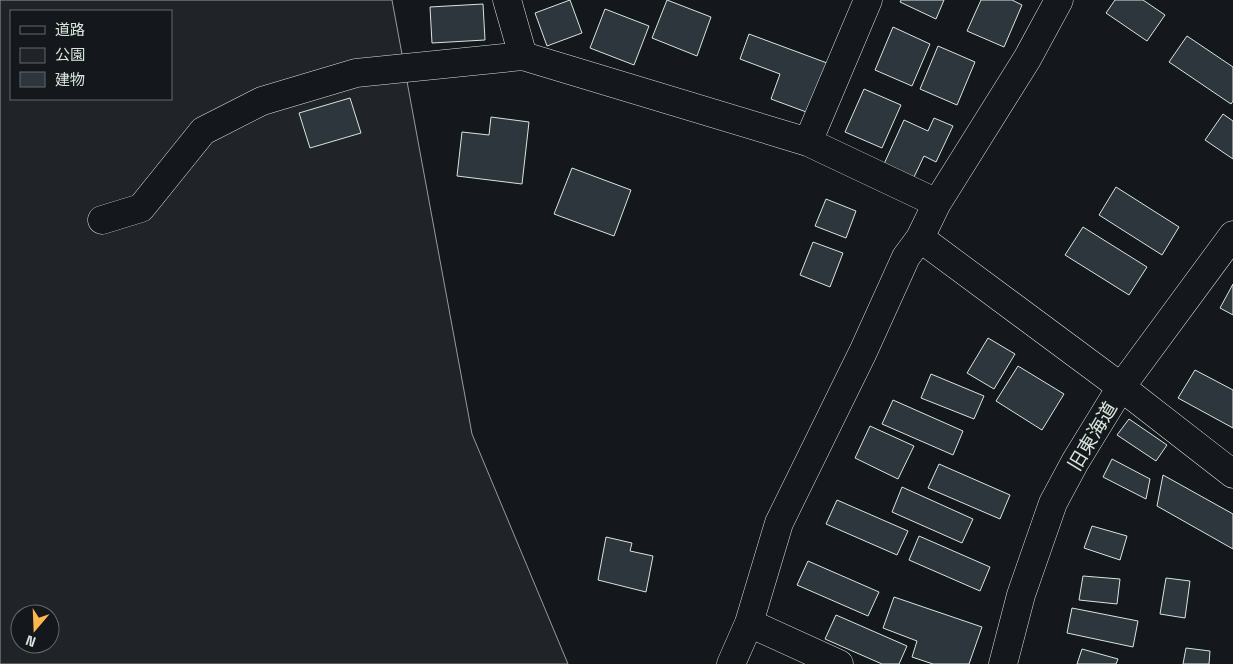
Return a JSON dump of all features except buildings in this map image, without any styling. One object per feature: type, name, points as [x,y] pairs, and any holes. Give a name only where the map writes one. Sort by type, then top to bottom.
[{"type":"street","points":[[507,0],[523,56]]},
{"type":"street","points":[[808,142],[868,0]]},
{"type":"street","points":[[731,664],[749,623],[778,523],[863,352],[906,257],[920,238],[937,203],[1027,59],[1059,0]]},
{"type":"street","points":[[102,220],[141,208],[203,131],[262,101],[356,73],[523,56],[808,142],[937,203]]},
{"type":"street","name":"旧東海道","points":[[1003,664],[1020,595],[1053,503],[1121,387],[1233,235]]},
{"type":"street","points":[[920,238],[1121,387],[1233,474]]},
{"type":"street","points":[[749,623],[839,664]]},
{"type":"green space","points":[[0,0],[392,0],[472,434],[568,664],[0,664]]}]
